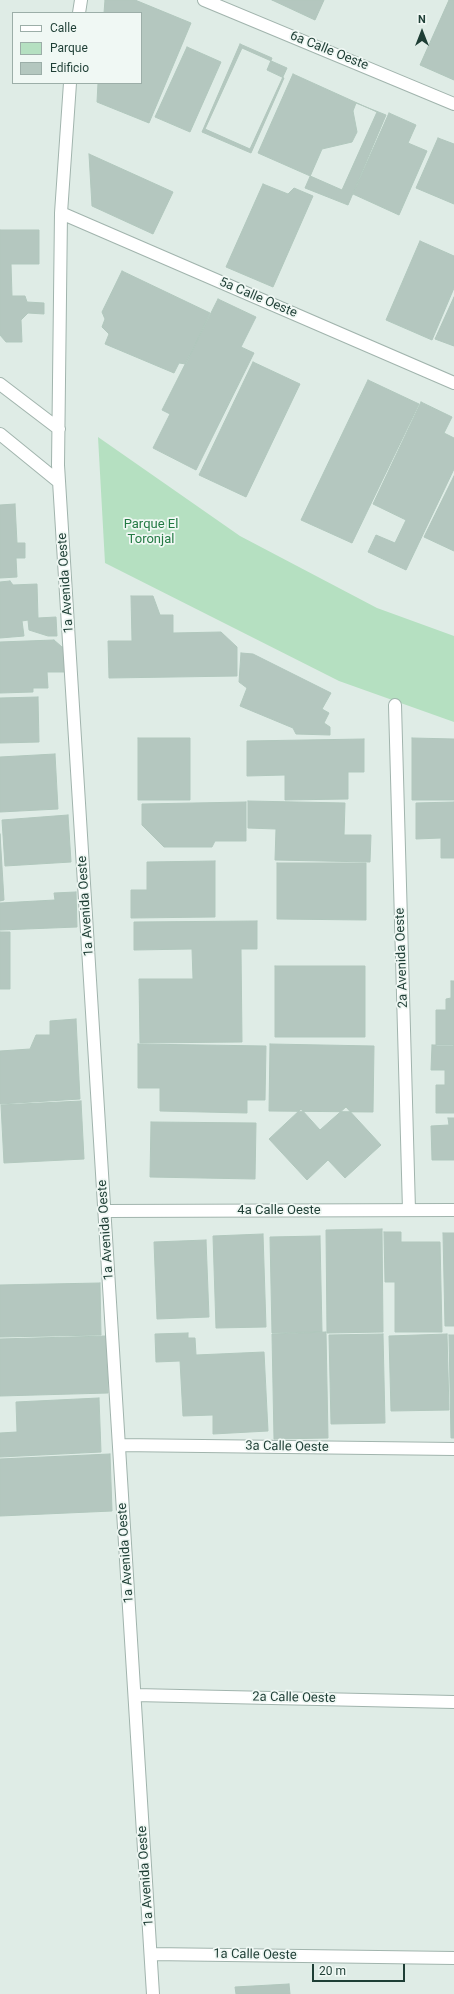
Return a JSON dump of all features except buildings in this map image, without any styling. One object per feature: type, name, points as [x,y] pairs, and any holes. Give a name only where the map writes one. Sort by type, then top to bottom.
[{"type":"street","points":[[79,12],[81,0]]},
{"type":"street","name":"6a Calle Oeste","points":[[204,0],[454,104]]},
{"type":"street","name":"1a Avenida Oeste","points":[[70,84],[61,213],[58,465],[154,1994]]},
{"type":"street","name":"5a Calle Oeste","points":[[61,213],[454,383]]},
{"type":"street","points":[[0,384],[59,429]]},
{"type":"street","points":[[0,434],[59,482]]},
{"type":"street","name":"2a Avenida Oeste","points":[[395,705],[409,1210]]},
{"type":"street","name":"4a Calle Oeste","points":[[105,1211],[454,1210]]},
{"type":"street","name":"3a Calle Oeste","points":[[120,1445],[454,1449]]},
{"type":"street","name":"2a Calle Oeste","points":[[135,1695],[454,1702]]},
{"type":"street","name":"1a Calle Oeste","points":[[151,1954],[454,1958]]},
{"type":"green space","name":"Parque El Toronjal","points":[[98,437],[240,536],[377,608],[454,636],[454,722],[339,681],[105,563]]}]
